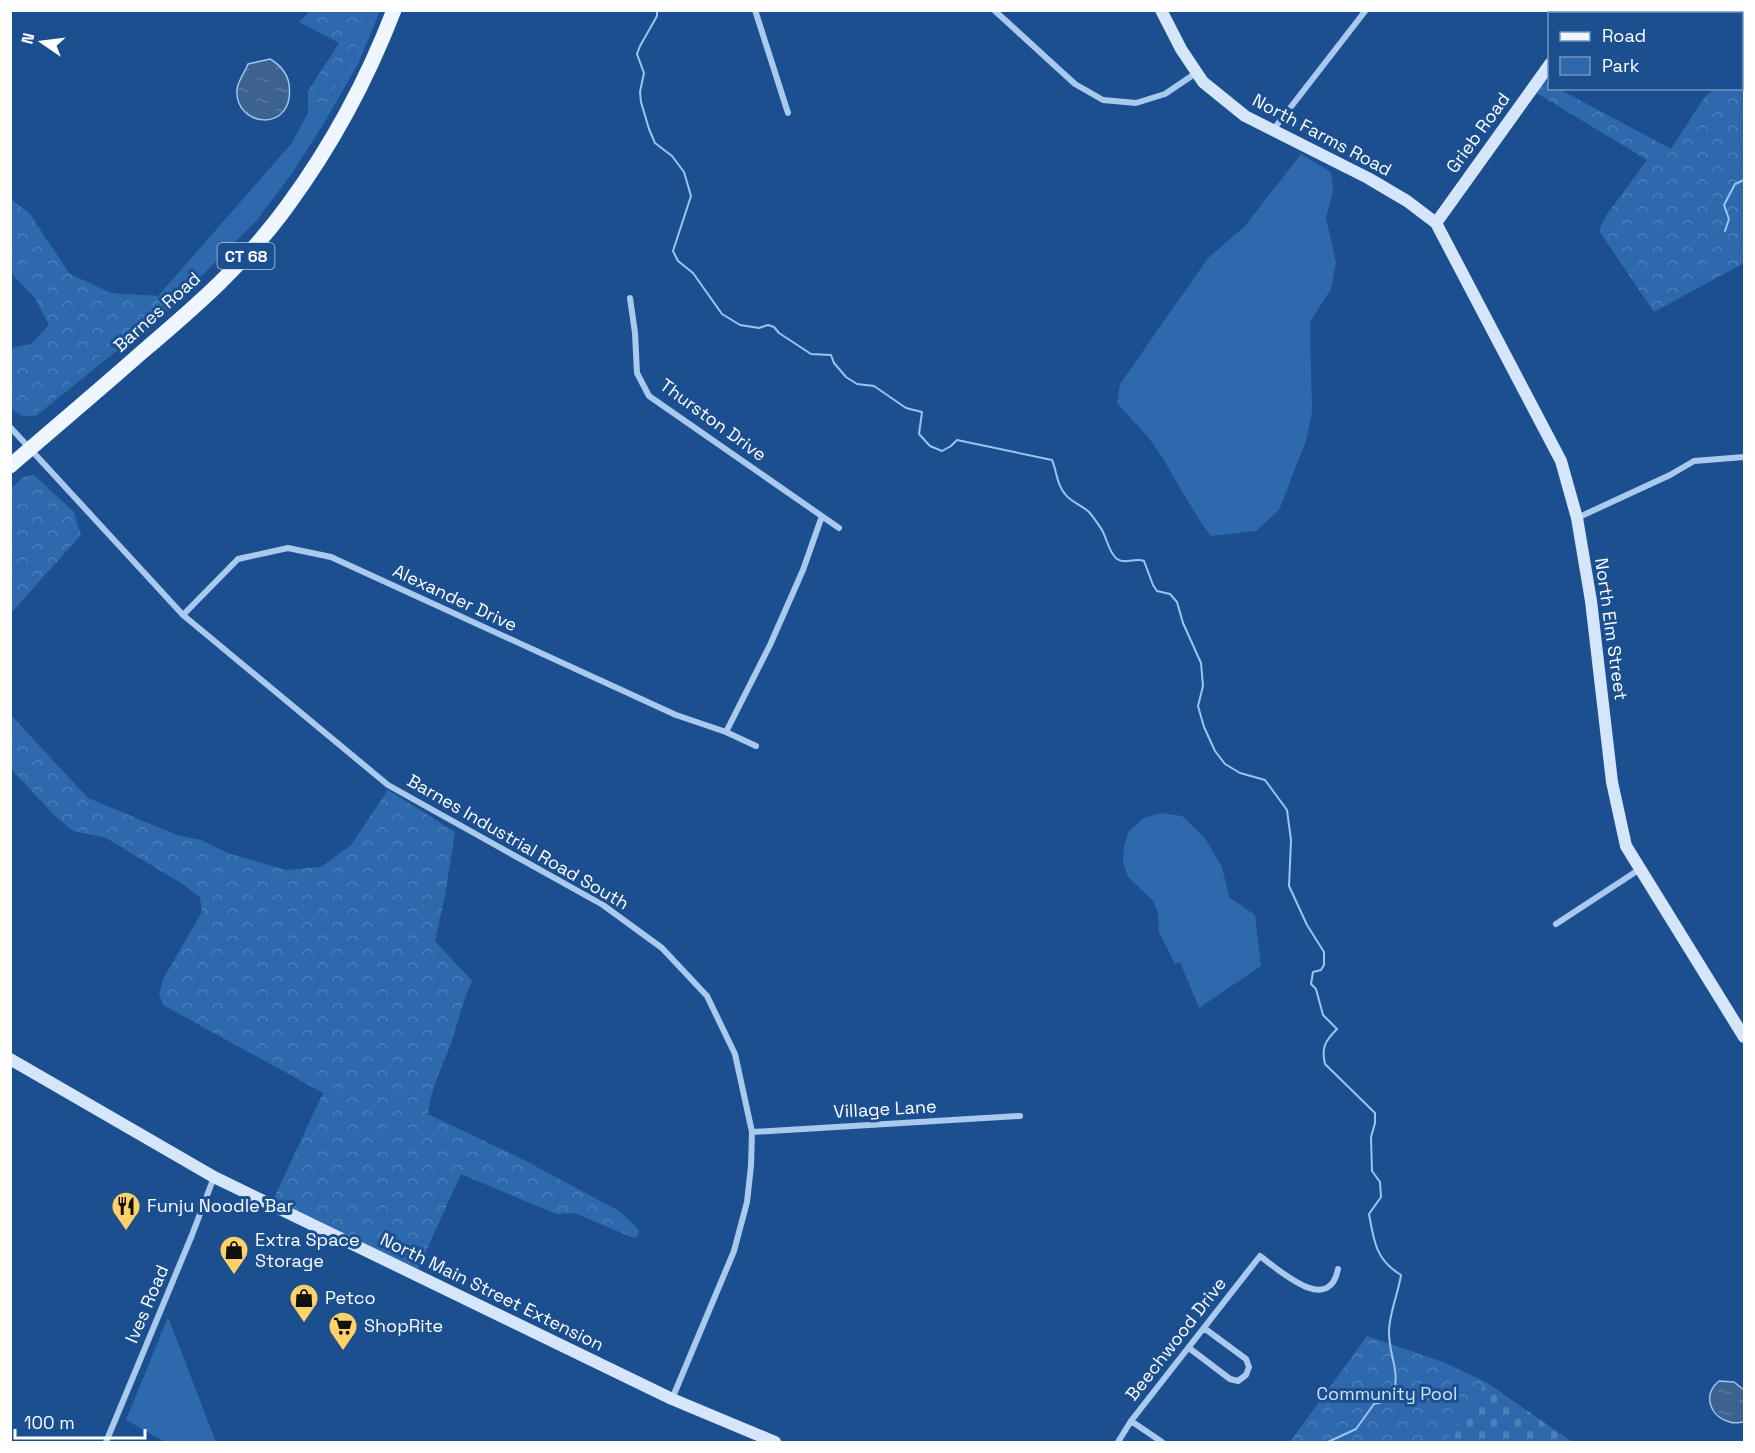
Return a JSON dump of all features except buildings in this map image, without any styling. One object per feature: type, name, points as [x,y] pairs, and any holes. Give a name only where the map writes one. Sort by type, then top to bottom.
[{"type":"main road","name":"Barnes Road","points":[[10,466],[204,297],[244,258],[280,216],[322,157],[352,104],[394,10]]},
{"type":"main road","name":"North Farms Road","points":[[1161,10],[1203,82],[1245,116],[1368,178],[1407,201],[1436,223]]},
{"type":"main road","name":"Grieb Road","points":[[1436,223],[1548,67]]},
{"type":"main road","name":"North Elm Street","points":[[1436,223],[1561,461],[1577,518],[1592,601],[1612,782],[1626,846],[1744,1037]]},
{"type":"main road","name":"North Main Street Extension","points":[[10,1059],[214,1177],[672,1399],[775,1443]]},
{"type":"street","points":[[755,10],[788,112]]},
{"type":"street","points":[[994,10],[1075,84],[1103,100],[1136,103],[1165,94],[1197,73]]},
{"type":"street","points":[[1273,131],[1366,10]]},
{"type":"street","name":"Thurston Drive","points":[[630,298],[637,373],[649,396],[839,528]]},
{"type":"street","name":"Barnes Industrial Road South","points":[[10,427],[183,615],[388,784],[602,905],[662,948],[707,996],[735,1054],[752,1132],[747,1202],[734,1251],[672,1399]]},
{"type":"street","points":[[1577,518],[1670,475],[1694,461],[1744,457]]},
{"type":"street","points":[[726,732],[770,645],[803,570],[822,516]]},
{"type":"street","name":"Alexander Drive","points":[[183,615],[238,559],[288,548],[331,557],[676,716],[726,732],[756,746]]},
{"type":"street","points":[[1556,924],[1640,869]]},
{"type":"street","name":"Village Lane","points":[[752,1132],[1020,1116]]},
{"type":"street","name":"Ives Road","points":[[106,1443],[214,1177]]},
{"type":"street","name":"Beechwood Drive","points":[[1118,1443],[1131,1421],[1260,1256],[1297,1284],[1318,1290],[1328,1287],[1336,1280],[1338,1269]]},
{"type":"street","points":[[1189,1348],[1230,1379],[1238,1381],[1246,1375],[1249,1367],[1246,1359],[1204,1328]]},
{"type":"street","points":[[1131,1421],[1162,1443]]},
{"type":"green space","points":[[310,11],[370,11],[358,42],[328,102],[308,105],[308,91],[339,43],[299,22]]},
{"type":"green space","points":[[370,11],[380,11],[358,64],[293,172],[257,220],[171,307],[36,416],[22,416],[46,407],[101,355],[167,307],[158,296],[291,144],[308,113],[308,105],[328,102],[358,42]]},
{"type":"green space","points":[[1744,61],[1744,263],[1654,312],[1599,231],[1605,217],[1647,160],[1530,89],[1538,77],[1548,82],[1548,90],[1561,90],[1671,149],[1704,98],[1713,90],[1743,90]]},
{"type":"green space","points":[[1301,154],[1331,172],[1333,191],[1326,218],[1336,262],[1331,289],[1310,322],[1312,412],[1306,441],[1279,510],[1256,531],[1211,536],[1154,445],[1117,403],[1120,384],[1208,258],[1245,226]]},
{"type":"green space","points":[[10,198],[29,213],[70,274],[111,293],[158,296],[168,307],[101,355],[46,407],[22,416],[11,409],[11,348],[31,344],[49,325],[34,297],[11,273]]},
{"type":"green space","points":[[34,475],[74,512],[81,535],[11,613],[11,488],[23,477]]},
{"type":"green space","points":[[10,714],[88,798],[177,835],[201,840],[230,854],[286,870],[321,867],[351,845],[388,790],[455,832],[435,941],[472,981],[434,1087],[428,1114],[524,1160],[621,1212],[639,1230],[638,1236],[634,1238],[574,1213],[556,1214],[461,1174],[418,1269],[273,1200],[323,1093],[163,1005],[159,994],[163,979],[202,912],[200,897],[106,838],[73,831],[56,817],[11,769]]},
{"type":"green space","points":[[1161,813],[1182,816],[1204,837],[1222,867],[1229,897],[1255,915],[1261,966],[1199,1008],[1180,962],[1175,964],[1159,932],[1158,914],[1153,901],[1128,877],[1123,863],[1124,846],[1129,831],[1144,818]]},
{"type":"green space","points":[[168,1317],[216,1442],[165,1442],[126,1420]]},
{"type":"green space","name":"Community Pool","points":[[1367,1336],[1443,1362],[1486,1382],[1448,1442],[1290,1442]]},
{"type":"green space","points":[[1486,1382],[1572,1442],[1448,1442]]},
{"type":"water","points":[[270,59],[280,66],[287,76],[289,100],[283,111],[275,118],[264,120],[254,118],[245,112],[239,102],[237,89],[248,64]]},
{"type":"water","points":[[1719,1381],[1734,1382],[1744,1390],[1744,1422],[1730,1422],[1713,1411],[1711,1393]]},
{"type":"waterway","points":[[657,10],[657,16],[637,54],[644,73],[640,92],[641,102],[655,143],[672,156],[684,172],[691,196],[673,251],[678,261],[693,273],[722,314],[740,325],[759,328],[768,325],[774,327],[779,333],[811,354],[831,355],[834,363],[846,377],[857,384],[874,386],[906,408],[922,412],[919,434],[930,446],[942,451],[957,440],[1052,460],[1062,490],[1092,515],[1114,556],[1120,561],[1144,561],[1157,591],[1170,594],[1177,602],[1183,623],[1201,663],[1203,686],[1198,706],[1204,727],[1215,751],[1225,764],[1240,773],[1265,780],[1287,810],[1291,840],[1289,886],[1307,925],[1324,952],[1324,965],[1321,970],[1313,972],[1311,984],[1316,989],[1323,1015],[1337,1029],[1325,1045],[1325,1064],[1375,1113],[1371,1137],[1372,1171],[1380,1182],[1381,1197],[1369,1214],[1375,1242],[1381,1256],[1401,1275],[1389,1330],[1396,1381],[1391,1400],[1374,1404],[1356,1429],[1328,1442]]},
{"type":"waterway","points":[[1725,231],[1729,219],[1724,205],[1735,184],[1744,180]]},
{"type":"place","name":"Funju Noodle Bar","points":[[126,1232]]},
{"type":"place","name":"Extra Space Storage","points":[[234,1276]]},
{"type":"place","name":"Petco","points":[[304,1324]]},
{"type":"place","name":"ShopRite","points":[[343,1352]]}]
